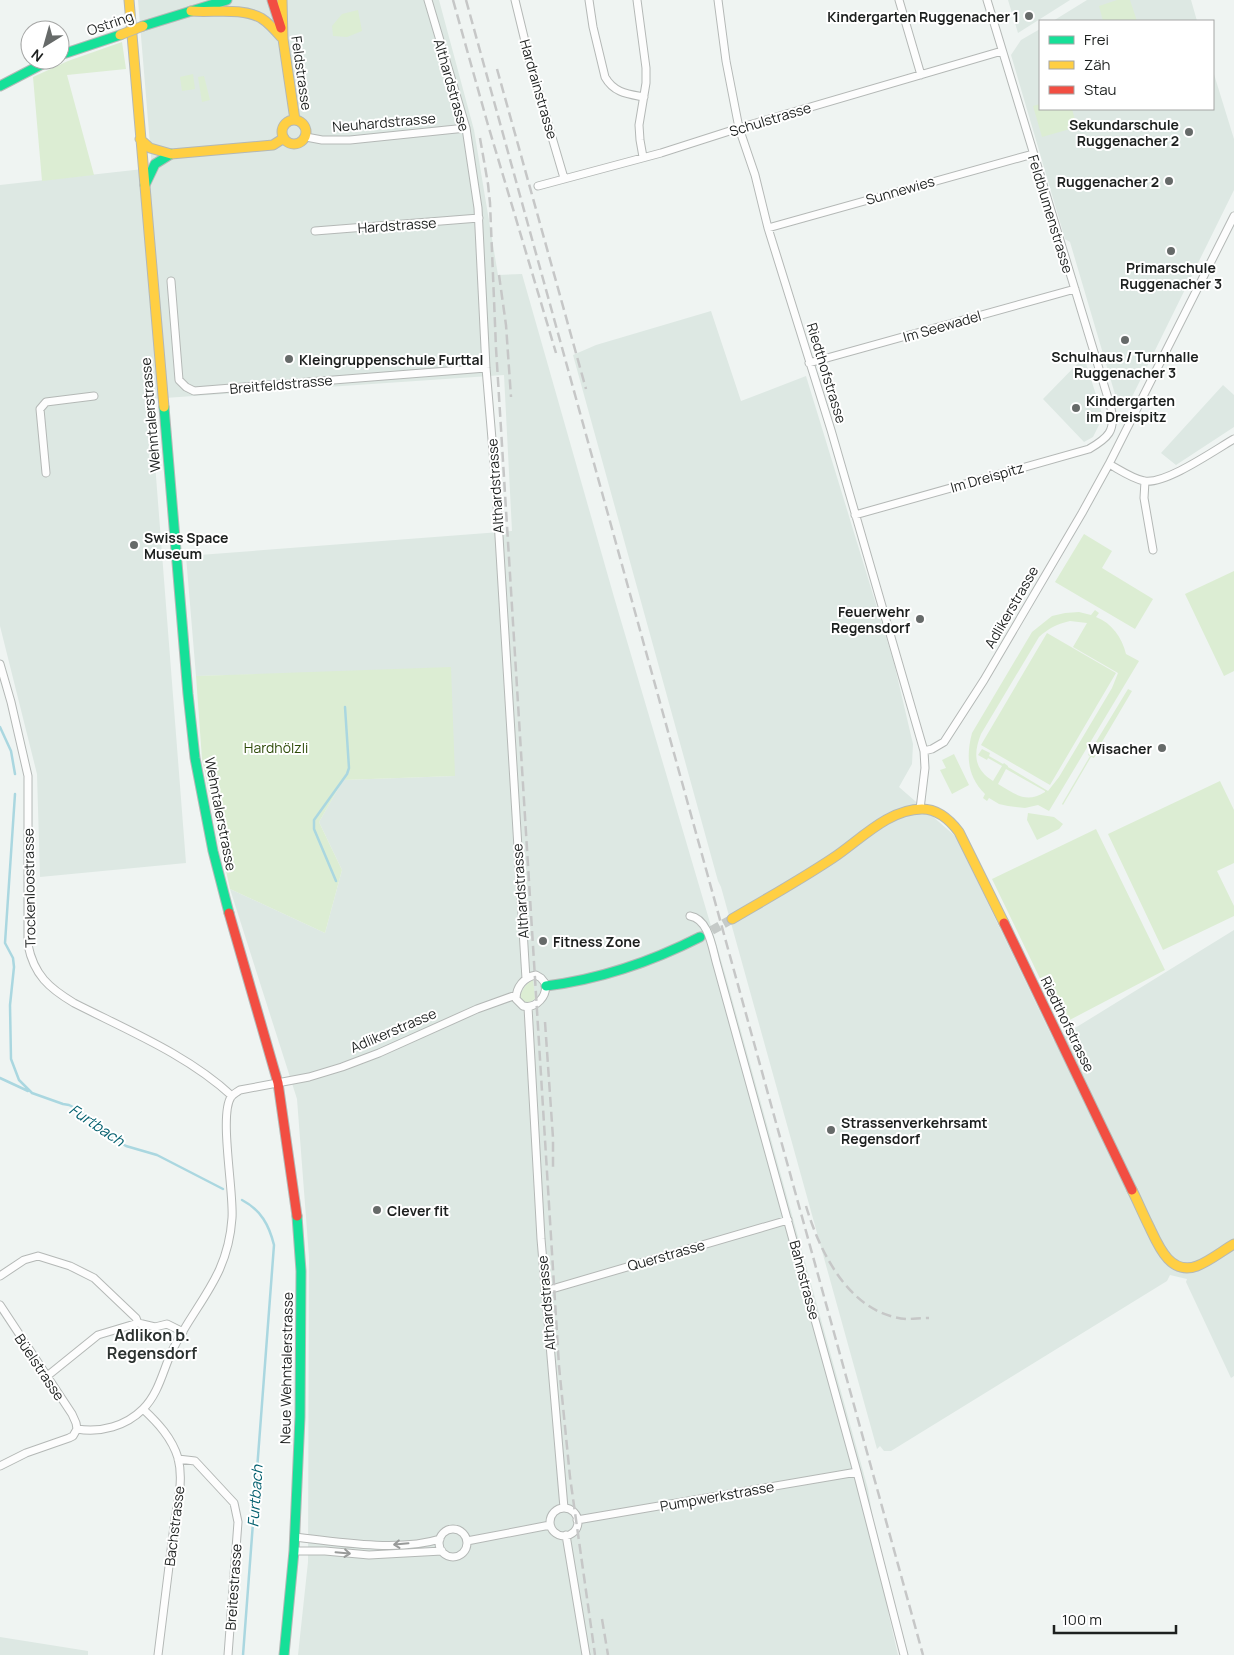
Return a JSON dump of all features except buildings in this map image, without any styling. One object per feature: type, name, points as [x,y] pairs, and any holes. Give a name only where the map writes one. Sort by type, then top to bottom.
[{"type":"main road","name":"Wehntalerstrasse","points":[[129,0],[188,694],[196,758],[218,875],[278,1083]]},
{"type":"main road","name":"Ostring","points":[[70,52],[143,26],[227,0]]},
{"type":"main road","name":"Feldstrasse","points":[[272,0],[282,35],[295,120]]},
{"type":"main road","name":"Feldstrasse","points":[[282,0],[284,20],[282,35]]},
{"type":"main road","points":[[191,11],[205,12],[237,6],[254,9],[273,22],[282,35]]},
{"type":"main road","points":[[0,86],[31,70]]},
{"type":"main road","points":[[295,120],[305,125],[307,133],[301,142],[293,144],[284,138],[283,127],[288,121],[295,120]]},
{"type":"main road","points":[[140,139],[150,148],[171,154],[273,145],[284,138]]},
{"type":"main road","points":[[145,187],[155,164],[171,154]]},
{"type":"main road","points":[[732,919],[834,857],[893,818],[905,812],[920,809]]},
{"type":"main road","name":"Riedthofstrasse","points":[[920,809],[932,810],[942,814],[950,820],[964,838],[1161,1251],[1167,1260],[1185,1269],[1194,1267],[1234,1244]]},
{"type":"main road","points":[[546,986],[586,979],[632,967],[700,937]]},
{"type":"main road","name":"Neue Wehntalerstrasse","points":[[278,1083],[298,1222],[301,1270],[300,1417],[295,1537],[284,1655]]},
{"type":"street","name":"Althardstrasse","points":[[428,0],[466,128],[479,218],[486,368],[496,487],[526,979]]},
{"type":"street","name":"Hardrainstrasse","points":[[515,0],[531,66],[564,178]]},
{"type":"street","points":[[589,0],[605,77],[609,84],[620,92],[644,97]]},
{"type":"street","points":[[636,0],[646,68],[644,97],[639,125],[643,157]]},
{"type":"street","name":"Riedthofstrasse","points":[[718,0],[726,61],[739,128],[755,175],[768,228],[831,430],[924,751]]},
{"type":"street","points":[[899,0],[921,74]]},
{"type":"street","name":"Feldblumenstrasse","points":[[987,0],[1111,408],[1112,429]]},
{"type":"street","name":"Schulstrasse","points":[[538,186],[661,153],[739,128],[1002,51]]},
{"type":"street","name":"Neuhardstrasse","points":[[306,137],[322,140],[350,140],[466,128]]},
{"type":"street","name":"Sunnewies","points":[[768,228],[1033,154]]},
{"type":"street","name":"Adlikerstrasse","points":[[924,751],[944,742],[965,711],[1109,464],[1234,216]]},
{"type":"street","name":"Hardstrasse","points":[[315,231],[479,218]]},
{"type":"street","name":"Breitfeldstrasse","points":[[171,281],[179,380],[186,387],[194,391],[486,368]]},
{"type":"street","name":"Im Seewadel","points":[[809,362],[1075,289]]},
{"type":"street","points":[[46,473],[40,409],[46,402],[94,396]]},
{"type":"street","name":"Im Dreispitz","points":[[855,515],[1089,449],[1105,440],[1112,429]]},
{"type":"street","points":[[1109,464],[1125,474],[1145,481],[1162,479],[1178,472],[1234,439]]},
{"type":"street","points":[[1145,481],[1144,498],[1153,550]]},
{"type":"street","name":"Trockenloostrasse","points":[[0,664],[28,776],[28,945],[35,967],[56,992],[192,1064],[213,1078],[232,1096]]},
{"type":"street","points":[[920,809],[925,768],[924,751]]},
{"type":"street","name":"Bahnstrasse","points":[[690,916],[700,920],[707,932],[858,1472],[904,1655]]},
{"type":"street","points":[[531,976],[538,976],[544,981],[546,986],[541,999],[534,1005],[528,1007],[518,1003],[516,995],[518,988],[526,979],[531,976]]},
{"type":"street","name":"Adlikerstrasse","points":[[278,1083],[309,1077],[342,1067],[379,1053],[477,1009],[516,995]]},
{"type":"street","name":"Althardstrasse","points":[[528,1007],[540,1239],[564,1508]]},
{"type":"street","points":[[0,1466],[26,1453],[69,1438],[73,1436],[77,1429],[112,1428],[130,1420],[143,1409],[156,1391],[173,1350],[183,1332],[222,1268],[229,1244],[233,1208],[227,1109],[232,1096],[240,1090],[278,1083]]},
{"type":"street","name":"Querstrasse","points":[[545,1291],[788,1220]]},
{"type":"street","points":[[0,1276],[31,1257],[38,1256],[65,1264],[94,1278],[136,1318],[138,1323]]},
{"type":"street","name":"Büelstrasse","points":[[0,1305],[72,1414],[77,1429]]},
{"type":"street","points":[[46,1377],[98,1335],[138,1323],[155,1327],[167,1324],[183,1332]]},
{"type":"street","name":"Bachstrasse","points":[[143,1409],[161,1427],[170,1440],[178,1460],[181,1486],[158,1655]]},
{"type":"street","name":"Breitestrasse","points":[[178,1460],[195,1461],[234,1503],[236,1508],[238,1522],[228,1655]]},
{"type":"street","name":"Pumpwerkstrasse","points":[[577,1520],[858,1472]]},
{"type":"street","points":[[564,1508],[572,1511],[577,1520],[575,1530],[566,1536],[558,1534],[550,1525],[553,1513],[564,1508]]},
{"type":"street","points":[[466,1541],[550,1525]]},
{"type":"street","points":[[454,1529],[462,1533],[466,1541],[464,1551],[456,1557],[448,1556],[439,1545],[440,1539],[446,1531],[454,1529]]},
{"type":"street","points":[[566,1536],[586,1655]]},
{"type":"street","points":[[295,1537],[381,1545],[427,1542],[440,1539]]},
{"type":"street","points":[[294,1551],[325,1551],[369,1555],[442,1551]]},
{"type":"shaded area","points":[[138,0],[439,0],[474,130],[498,275],[522,274],[614,597],[726,977],[868,1489],[889,1616],[898,1655],[298,1655],[308,1562],[309,1257],[297,1099],[230,889],[325,933],[342,870],[319,822],[343,780],[455,776],[382,671],[196,676],[186,556],[512,531],[504,375],[150,399],[186,863],[40,877],[37,774],[0,626],[0,185],[152,168]]},
{"type":"shaded area","name":"Kindergarten Ruggenacher 1","points":[[1008,0],[1070,0],[1018,33]]},
{"type":"shaded area","points":[[1087,0],[1191,0],[1197,20],[1055,20]]},
{"type":"shaded area","points":[[1039,30],[1039,110],[1214,110],[1214,74],[1234,139],[1234,190],[1132,397],[1117,401],[1070,242],[1065,239],[1011,55],[1021,40]]},
{"type":"shaded area","points":[[711,311],[741,401],[806,376],[894,663],[913,744],[912,764],[899,787],[954,835],[958,841],[1054,1041],[1234,930],[1234,1376],[1231,1378],[1186,1282],[1187,1279],[1170,1275],[1167,1281],[891,1451],[884,1451],[880,1446],[877,1449],[573,355],[596,345]]},
{"type":"shaded area","name":"Kindergarten im Dreispitz","points":[[1084,357],[1103,417],[1093,437],[1084,442],[1043,399]]},
{"type":"shaded area","points":[[1223,385],[1234,395],[1234,427],[1176,465],[1161,453]]},
{"type":"shaded area","points":[[0,1637],[88,1651],[88,1655],[0,1655]]},
{"type":"green space","points":[[1117,0],[1130,0],[1137,20],[1103,20],[1099,6]]},
{"type":"green space","points":[[358,10],[362,31],[347,37],[333,36],[332,26],[342,14]]},
{"type":"green space","points":[[122,42],[126,69],[67,75],[94,175],[42,181],[33,77],[48,70],[70,70],[70,60]]},
{"type":"green space","points":[[193,74],[195,89],[182,91],[180,77]]},
{"type":"green space","points":[[204,76],[210,100],[202,102],[198,77]]},
{"type":"green space","points":[[1039,104],[1039,110],[1072,110],[1077,127],[1042,137],[1033,106]]},
{"type":"green space","points":[[1084,534],[1112,551],[1102,568],[1153,599],[1135,629],[1055,582]]},
{"type":"green space","points":[[1234,571],[1234,671],[1224,676],[1185,594]]},
{"type":"green space","points":[[1095,610],[1099,613],[1096,617],[1107,623],[1116,632],[1126,654],[1139,661],[1049,811],[1038,805],[1025,808],[999,804],[989,798],[987,801],[983,798],[985,794],[971,773],[969,750],[972,733],[1032,632],[1052,616],[1079,612],[1091,615]],"holes":[[[1070,621],[1087,623],[1073,647],[1118,673],[1112,688],[1059,777],[1048,791],[1004,763],[989,756],[990,753],[982,749],[978,755],[1002,766],[993,781],[982,771],[977,760],[976,754],[981,734],[1039,637],[1053,627]],[[1006,769],[1045,791],[1045,792],[1038,796],[1026,797],[998,784]]]},
{"type":"green space","points":[[1047,633],[1116,673],[1050,785],[981,745]]},
{"type":"green space","name":"Hardhölzli","points":[[451,667],[455,776],[343,780],[319,822],[342,870],[325,933],[230,889],[202,759],[196,676]]},
{"type":"green space","points":[[1128,689],[1132,691],[1094,758],[1091,757],[1063,805],[1090,756],[1088,755]]},
{"type":"green space","points":[[954,754],[969,785],[952,794],[940,770],[946,768],[942,760]]},
{"type":"green space","points":[[1220,781],[1234,810],[1234,863],[1217,871],[1234,906],[1234,916],[1163,950],[1108,834]]},
{"type":"green space","points":[[1028,813],[1054,817],[1063,824],[1059,829],[1037,840],[1027,820]]},
{"type":"green space","points":[[1096,829],[1165,970],[1062,1024],[992,879]]},
{"type":"green space","points":[[533,980],[535,999],[530,1002],[524,1002],[520,996],[525,986]]},
{"type":"waterway","points":[[336,881],[314,829],[314,820],[347,774],[349,768],[345,707]]},
{"type":"waterway","name":"Furtbach","points":[[0,727],[11,751],[15,774]]},
{"type":"waterway","name":"Furtbach","points":[[15,794],[5,943],[13,958],[14,967],[10,1005],[11,1059],[19,1080],[32,1093],[77,1109],[109,1136],[126,1146],[157,1155],[223,1189]]},
{"type":"waterway","points":[[0,1078],[28,1091]]},
{"type":"waterway","name":"Furtbach","points":[[242,1200],[259,1213],[270,1231],[274,1245],[243,1655]]},
{"type":"tunnel","points":[[700,937],[732,919]]},
{"type":"railway","points":[[453,0],[556,353]]},
{"type":"railway","points":[[466,0],[923,1655]]},
{"type":"railway","points":[[497,69],[586,389]]},
{"type":"railway","points":[[480,138],[490,203],[496,348],[559,1366],[570,1477],[595,1655]]},
{"type":"railway","points":[[499,275],[506,325],[511,397]]},
{"type":"railway","points":[[545,1022],[553,1138],[553,1168]]},
{"type":"railway","points":[[806,1206],[829,1261],[853,1293],[869,1306],[886,1315],[906,1319],[929,1318]]},
{"type":"railway","points":[[602,1619],[608,1655]]},
{"type":"traffic: fast","points":[[143,26],[227,0]]},
{"type":"traffic: fast","points":[[70,52],[120,35]]},
{"type":"traffic: fast","points":[[0,86],[31,70]]},
{"type":"traffic: fast","points":[[145,185],[155,164],[171,154]]},
{"type":"traffic: fast","points":[[164,407],[195,758],[213,851],[229,913]]},
{"type":"traffic: fast","points":[[546,986],[586,979],[644,962],[700,937]]},
{"type":"traffic: fast","points":[[284,1655],[294,1551],[300,1417],[301,1271],[297,1216]]},
{"type":"traffic: slow","points":[[129,0],[164,407]]},
{"type":"traffic: slow","points":[[282,0],[283,39],[295,120]]},
{"type":"traffic: slow","points":[[191,11],[236,11],[253,15],[267,22],[281,37]]},
{"type":"traffic: slow","points":[[120,35],[143,26]]},
{"type":"traffic: slow","points":[[294,120],[303,123],[306,132],[303,141],[294,144],[285,141],[282,132],[285,123],[294,120]]},
{"type":"traffic: slow","points":[[140,139],[150,148],[171,154],[273,145],[284,138]]},
{"type":"traffic: slow","points":[[732,919],[821,866],[886,820],[909,810],[928,809],[943,816],[959,832],[1004,923]]},
{"type":"traffic: slow","points":[[1132,1190],[1161,1250],[1172,1263],[1179,1267],[1197,1266],[1234,1244]]},
{"type":"traffic: jam","points":[[272,0],[281,28]]},
{"type":"traffic: jam","points":[[229,913],[278,1083],[297,1216]]},
{"type":"traffic: jam","points":[[1004,923],[1132,1190]]},
{"type":"place","name":"Kindergarten Ruggenacher 1","points":[[1029,16]]},
{"type":"place","name":"Sekundarschule Ruggenacher 2","points":[[1189,132]]},
{"type":"place","name":"Ruggenacher 2","points":[[1169,181]]},
{"type":"place","name":"Primarschule Ruggenacher 3","points":[[1171,251]]},
{"type":"place","name":"Schulhaus / Turnhalle Ruggenacher 3","points":[[1125,340]]},
{"type":"place","name":"Kleingruppenschule Furttal","points":[[289,359]]},
{"type":"place","name":"Kindergarten im Dreispitz","points":[[1076,408]]},
{"type":"place","name":"Swiss Space Museum","points":[[134,545]]},
{"type":"place","name":"Feuerwehr Regensdorf","points":[[920,619]]},
{"type":"place","name":"Wisacher","points":[[1162,748]]},
{"type":"place","name":"Fitness Zone","points":[[543,941]]},
{"type":"place","name":"Strassenverkehrsamt Regensdorf","points":[[831,1130]]},
{"type":"place","name":"Clever fit","points":[[377,1210]]},
{"type":"district","name":"Adlikon b. Regensdorf","points":[[152,1344]]}]
